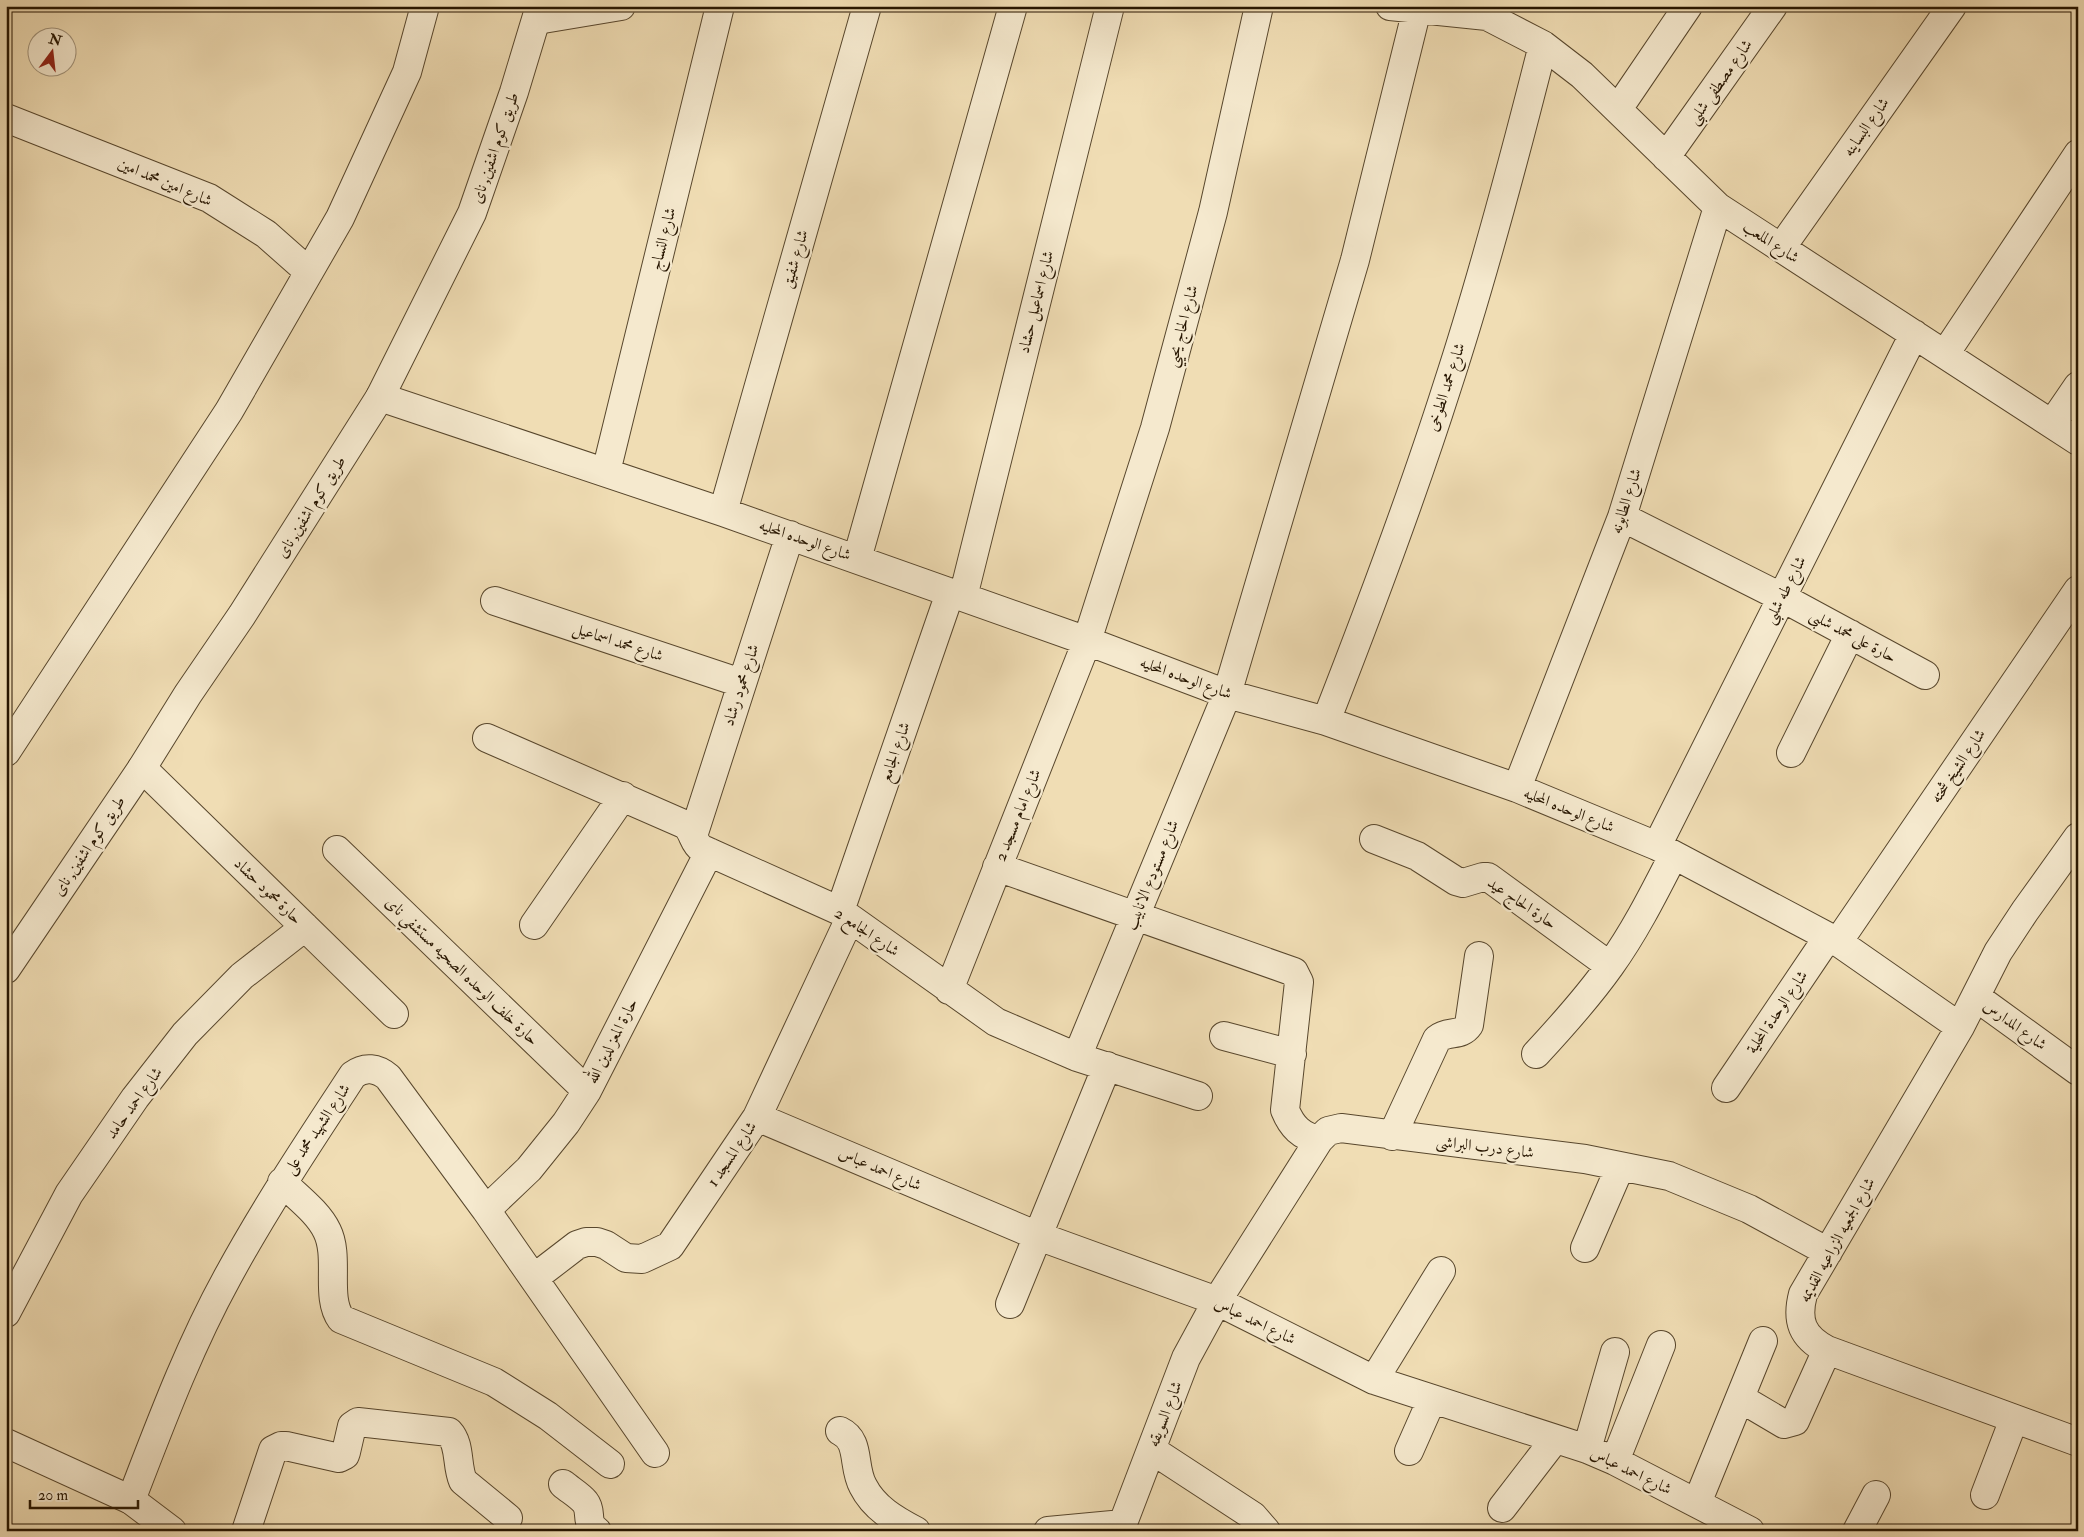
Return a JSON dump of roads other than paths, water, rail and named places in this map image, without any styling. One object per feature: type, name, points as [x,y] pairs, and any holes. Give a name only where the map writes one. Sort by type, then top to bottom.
[{"type":"street","points":[[6,752],[229,411],[340,218],[406,72],[425,6]]},
{"type":"street","points":[[538,13],[621,6]]},
{"type":"street","name":"شارع النساج","points":[[606,472],[720,6]]},
{"type":"street","name":"شارع شفيق","points":[[723,512],[867,6]]},
{"type":"street","points":[[857,558],[1013,6]]},
{"type":"street","name":"شارع اسماعيل حشاد","points":[[956,595],[1110,6]]},
{"type":"street","name":"شارع الحاج يحيي","points":[[1087,641],[1155,428],[1213,212],[1258,6]]},
{"type":"street","points":[[1390,6],[1417,9],[1491,11]]},
{"type":"street","points":[[1618,110],[1688,6]]},
{"type":"street","name":"شارع مصطفى شلبى","points":[[1666,157],[1773,6]]},
{"type":"street","name":"شارع البساينه","points":[[1781,248],[1952,6]]},
{"type":"street","name":"شارع مستودع الانابيب","points":[[1077,1057],[1227,694],[1355,260],[1417,9]]},
{"type":"street","name":"شارع الملعب","points":[[1491,11],[1543,45],[1582,75],[1718,207],[2078,440]]},
{"type":"street","name":"طريق كوم اشفين, ناى","points":[[6,969],[142,768],[188,694],[248,607],[380,397],[472,213],[514,92],[538,13]]},
{"type":"street","name":"شارع محمد الطوخى","points":[[1326,721],[1390,555],[1447,387],[1499,217],[1543,45]]},
{"type":"street","name":"شارع امين محمد امين","points":[[6,118],[209,198],[266,234],[309,272]]},
{"type":"street","points":[[1945,354],[2078,154]]},
{"type":"street","name":"شارع الطابونه","points":[[1517,788],[1622,517],[1718,207]]},
{"type":"street","name":"شارع طه شلبى","points":[[1536,1054],[1575,1012],[1610,966],[1644,912],[1665,851],[1781,597],[1914,334]]},
{"type":"street","points":[[2052,424],[2078,386]]},
{"type":"street","name":"شارع الوحده المحليه","points":[[380,397],[857,558],[1227,694],[1326,721],[1517,788],[1665,851],[1833,939],[1960,1027]]},
{"type":"street","name":"حارة على محمد شلبى","points":[[1622,517],[1781,597],[1925,675]]},
{"type":"street","name":"شارع محمود رشاد","points":[[701,844],[741,683],[790,535]]},
{"type":"street","name":"شارع الشيخ شحته","points":[[1833,939],[2078,590]]},
{"type":"street","name":"شارع الجامع","points":[[845,914],[956,595]]},
{"type":"street","name":"شارع محمد اسماعيل","points":[[495,601],[741,683]]},
{"type":"street","points":[[1791,753],[1850,634]]},
{"type":"street","name":"شارع امام مسجد 2","points":[[949,990],[1087,641]]},
{"type":"street","name":"شارع الجامع 2","points":[[487,738],[686,825],[701,844],[845,914],[996,1022],[1077,1057],[1198,1096]]},
{"type":"street","name":"حارة محمود حشاد","points":[[142,768],[394,1014]]},
{"type":"street","points":[[534,924],[623,796]]},
{"type":"street","name":"شارع الجمعيه الزراعيه القديمه","points":[[2078,837],[2024,911],[1998,952],[1960,1027],[1803,1294],[1799,1307],[1800,1321],[1805,1333],[1814,1344],[2078,1442]]},
{"type":"street","name":"حارة الحاج عيد","points":[[1374,840],[1417,856],[1456,881],[1463,883],[1488,877],[1610,966]]},
{"type":"street","name":"حارة المعز لدين الله","points":[[486,1210],[529,1169],[566,1122],[587,1091],[701,844]]},
{"type":"street","name":"حارة خلف الوحده الصحيه مستشفي ناى","points":[[337,850],[587,1091]]},
{"type":"street","points":[[997,868],[1294,972],[1299,982],[1285,1110],[1297,1130],[1307,1137],[1319,1140]]},
{"type":"street","name":"شارع المسجد 1","points":[[534,1278],[577,1245],[586,1242],[597,1242],[606,1245],[626,1258],[642,1259],[670,1246],[757,1117],[845,914]]},
{"type":"street","name":"شارع احمد حامد","points":[[6,1313],[69,1194],[135,1098],[185,1034],[242,976],[305,927]]},
{"type":"street","name":"شارع الوحدة المحلية","points":[[1726,1088],[1833,939]]},
{"type":"street","points":[[1392,1136],[1437,1039],[1444,1035],[1463,1032],[1469,1025],[1479,956]]},
{"type":"street","name":"شارع المدارس","points":[[1976,997],[2078,1070]]},
{"type":"street","points":[[1224,1036],[1292,1054]]},
{"type":"street","points":[[1010,1304],[1107,1066]]},
{"type":"street","name":"شارع الشهيد محمد على","points":[[131,1500],[174,1388],[226,1279],[282,1182],[353,1075],[367,1068],[375,1069],[388,1077],[486,1210],[656,1454]]},
{"type":"street","name":"شارع احمد عباس","points":[[757,1117],[1038,1236],[1217,1301],[1374,1380],[1587,1449],[1615,1461],[1697,1503],[1742,1529]]},
{"type":"street","name":"شارع درب البراشى","points":[[1217,1301],[1319,1140],[1328,1131],[1341,1128],[1392,1136],[1585,1159],[1669,1176],[1749,1209],[1828,1252]]},
{"type":"street","points":[[1584,1248],[1620,1167]]},
{"type":"street","points":[[282,1182],[320,1219],[327,1231],[332,1245],[335,1308],[341,1319],[494,1382],[548,1416],[610,1464]]},
{"type":"street","points":[[1374,1380],[1441,1271]]},
{"type":"street","name":"شارع السويقه","points":[[1122,1527],[1186,1358],[1217,1301]]},
{"type":"street","points":[[1697,1503],[1763,1341]]},
{"type":"street","points":[[1615,1461],[1661,1345]]},
{"type":"street","points":[[1740,1398],[1784,1424],[1795,1421],[1827,1350]]},
{"type":"street","points":[[1587,1449],[1615,1352]]},
{"type":"street","points":[[1409,1451],[1432,1399]]},
{"type":"street","points":[[1985,1495],[2014,1418]]},
{"type":"street","points":[[246,1531],[273,1450],[286,1446],[339,1458],[345,1455],[352,1426],[358,1422],[449,1432],[456,1440],[460,1474],[463,1481],[508,1518]]},
{"type":"street","points":[[840,1431],[850,1437],[854,1443],[855,1465],[862,1486],[875,1504],[901,1528]]},
{"type":"street","points":[[1502,1508],[1555,1439]]},
{"type":"street","points":[[6,1444],[131,1500],[172,1531]]},
{"type":"street","points":[[1152,1450],[1253,1516],[1266,1531]]},
{"type":"street","points":[[563,1484],[585,1502],[588,1508],[588,1519],[591,1527],[597,1531]]},
{"type":"street","points":[[1857,1531],[1876,1495]]},
{"type":"street","points":[[1048,1531],[1122,1527]]}]
